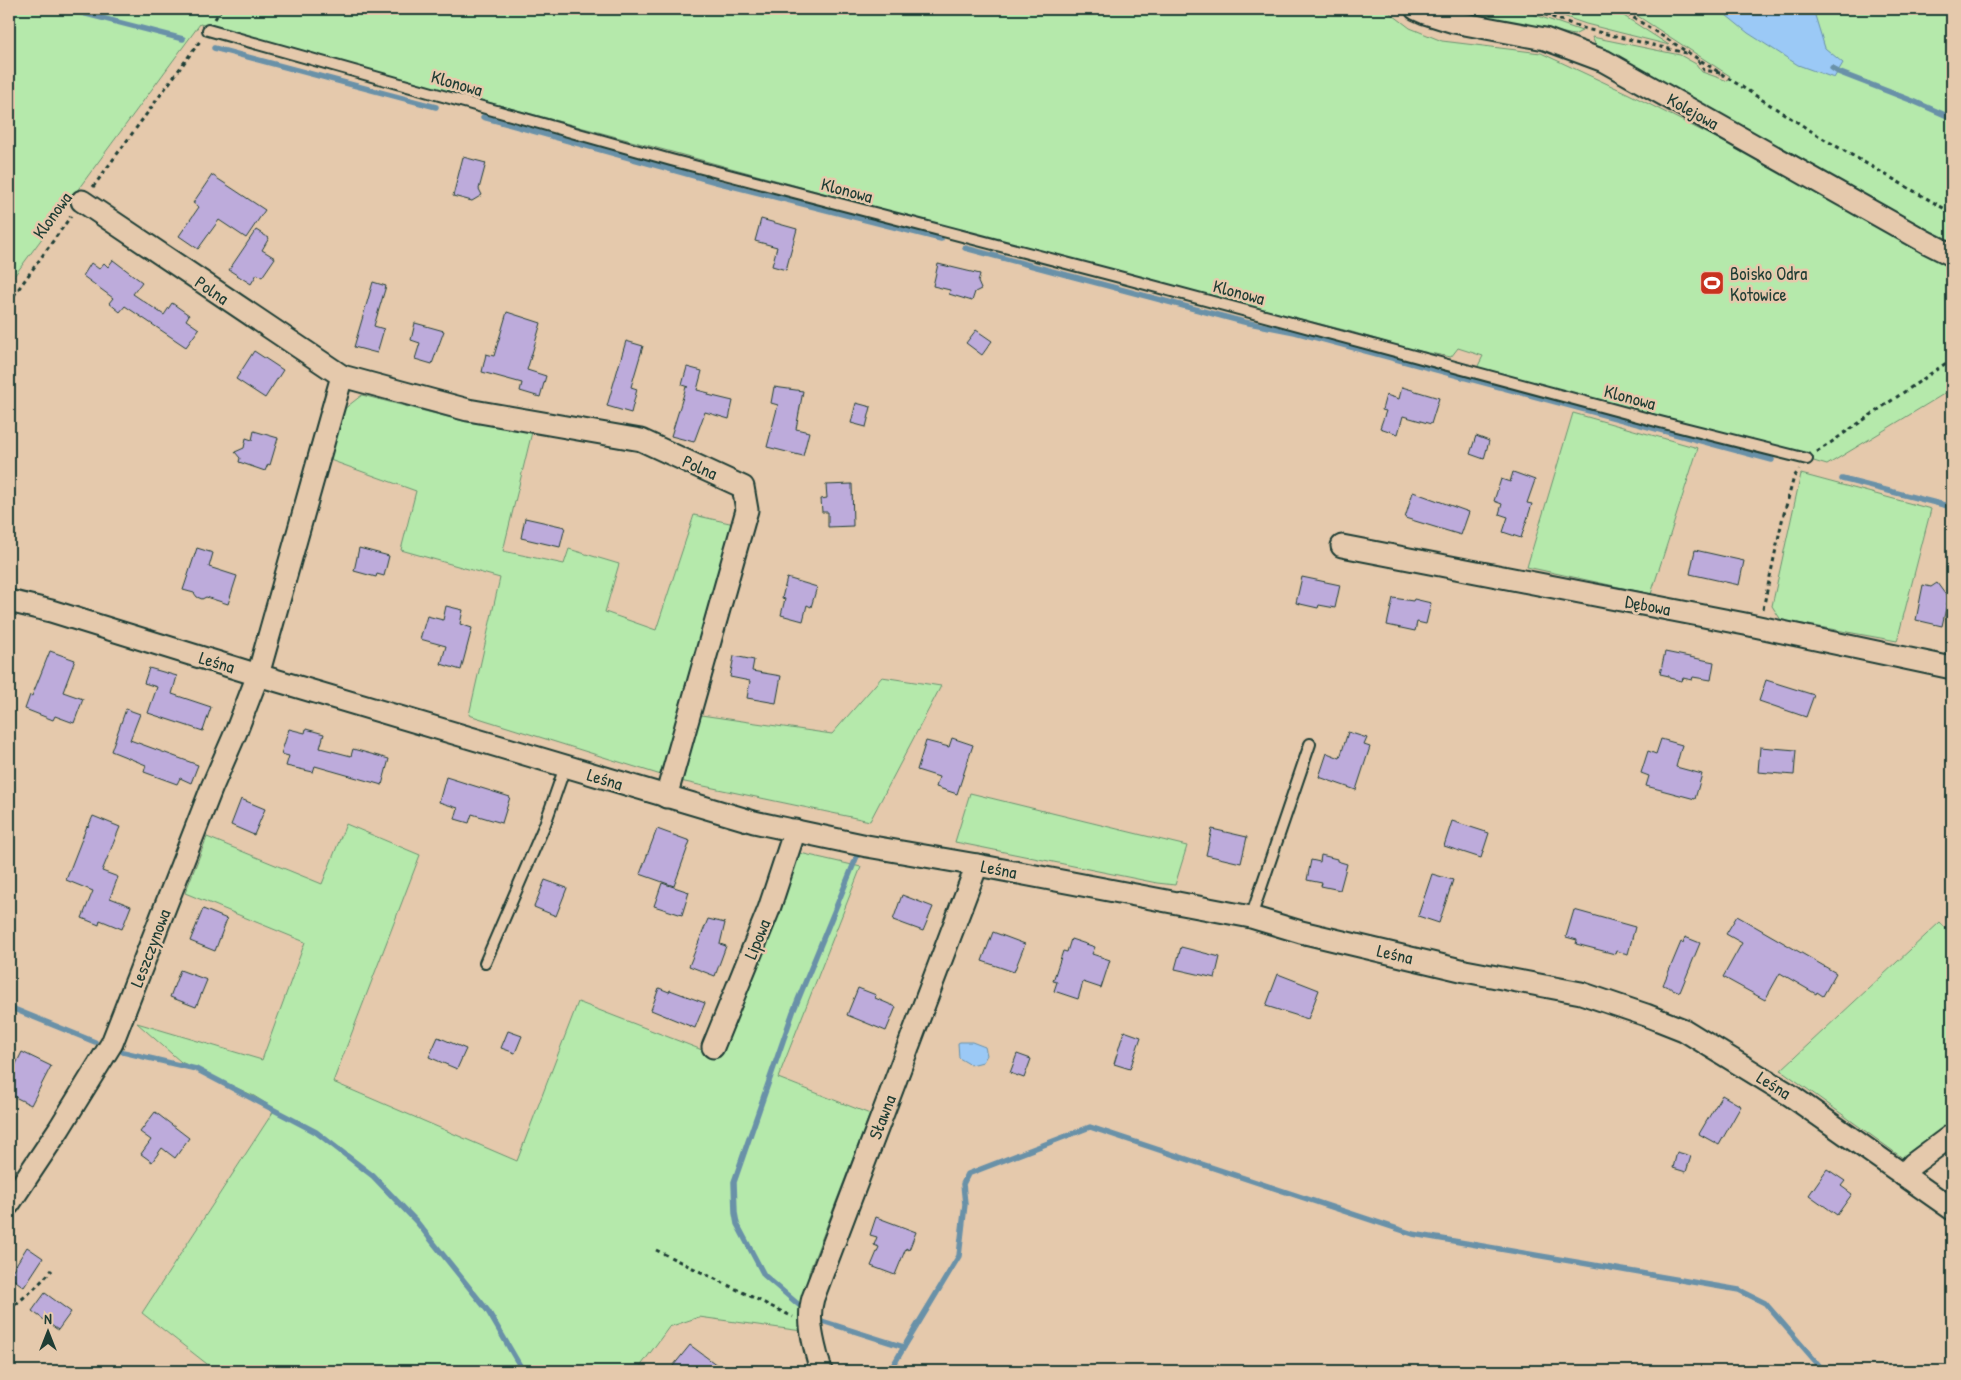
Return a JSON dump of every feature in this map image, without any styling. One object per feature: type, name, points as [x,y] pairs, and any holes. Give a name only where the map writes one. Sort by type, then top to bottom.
[{"type":"street","name":"Kolejowa","points":[[1416,9],[1454,22],[1545,38],[1604,61],[1952,255]]},
{"type":"street","name":"Polna","points":[[82,202],[342,376],[468,410],[641,440],[744,487],[747,510],[666,797]]},
{"type":"street","points":[[258,675],[342,376]]},
{"type":"street","name":"Dębowa","points":[[1342,546],[1760,627],[1952,668]]},
{"type":"street","name":"Leśna","points":[[9,601],[51,611],[258,675],[754,822],[867,846],[1251,917],[1301,932],[1466,971],[1581,993],[1684,1030],[1790,1095],[1952,1209]]},
{"type":"street","name":"Leszczynowa","points":[[9,1204],[59,1129],[112,1043],[258,675]]},
{"type":"street","name":"Lipowa","points":[[712,1047],[769,909],[795,830]]},
{"type":"street","name":"Sławna","points":[[821,1371],[811,1320],[810,1309],[813,1298],[977,865]]},
{"type":"street","points":[[1903,1175],[1913,1164],[1952,1135]]},
{"type":"lane","name":"Klonowa","points":[[208,30],[681,163],[1807,459]]},
{"type":"lane","points":[[1251,917],[1310,744]]},
{"type":"lane","points":[[486,963],[544,824],[565,767]]},
{"type":"path","points":[[1529,9],[1586,29],[1689,54]]},
{"type":"path","points":[[1620,9],[1822,138],[1940,207],[1952,212]]},
{"type":"path","name":"Klonowa","points":[[9,302],[170,85],[208,30]]},
{"type":"path","points":[[1698,59],[1700,66],[1704,70],[1721,73]]},
{"type":"path","points":[[1760,627],[1794,477],[1807,459],[1952,359]]},
{"type":"path","points":[[656,1250],[803,1321],[811,1320]]},
{"type":"path","points":[[9,1299],[16,1304],[52,1270]]},
{"type":"green space","points":[[9,9],[1385,9],[1410,28],[1442,41],[1541,53],[1629,94],[1740,150],[1952,267],[1952,389],[1827,465],[1669,418],[1476,370],[1483,356],[1458,348],[1451,357],[1408,349],[1352,332],[1081,263],[200,24],[9,283]]},
{"type":"green space","points":[[1451,9],[1518,9],[1582,31],[1574,35]]},
{"type":"green space","points":[[1543,9],[1613,9],[1669,45],[1586,24]]},
{"type":"green space","points":[[1627,9],[1952,9],[1952,241],[1911,221],[1596,46],[1592,37],[1680,55],[1696,64],[1702,72],[1728,81],[1730,76]]},
{"type":"green space","points":[[362,395],[463,421],[532,432],[503,551],[564,564],[569,549],[619,564],[605,612],[656,630],[694,515],[734,524],[661,775],[469,715],[500,578],[401,550],[416,491],[330,460],[344,409]]},
{"type":"green space","points":[[1573,413],[1698,448],[1651,594],[1527,567]]},
{"type":"green space","points":[[1801,474],[1931,509],[1897,641],[1781,620],[1772,606]]},
{"type":"green space","points":[[882,677],[941,686],[870,821],[680,781],[694,714],[832,734]]},
{"type":"green space","points":[[970,793],[1187,846],[1175,885],[955,842]]},
{"type":"green space","points":[[346,824],[420,855],[333,1082],[517,1161],[578,1002],[715,1055],[800,853],[861,867],[778,1078],[870,1114],[809,1272],[802,1331],[699,1317],[669,1327],[637,1371],[216,1371],[142,1313],[275,1109],[254,1096],[181,1062],[137,1023],[262,1060],[305,942],[185,893],[207,837],[322,884]]},
{"type":"green space","points":[[1940,922],[1952,935],[1952,1122],[1904,1159],[1781,1070]]},
{"type":"water","points":[[1722,9],[1813,9],[1825,48],[1843,63],[1834,78],[1798,65],[1748,33],[1726,15]]},
{"type":"water","points":[[972,1042],[985,1047],[987,1055],[983,1062],[971,1065],[959,1058],[958,1043]]},
{"type":"building","points":[[463,157],[486,163],[479,189],[482,195],[472,201],[453,196]]},
{"type":"building","points":[[212,175],[265,210],[246,238],[219,220],[198,249],[179,236],[199,207],[193,203]]},
{"type":"building","points":[[761,219],[797,229],[786,270],[772,266],[777,247],[755,241]]},
{"type":"building","points":[[256,230],[269,238],[262,250],[275,258],[262,277],[257,274],[251,284],[229,270]]},
{"type":"building","points":[[113,260],[142,282],[133,294],[164,315],[172,303],[189,315],[186,320],[199,329],[186,347],[125,306],[120,312],[109,303],[113,298],[83,276],[91,263],[99,269],[104,263],[108,267]]},
{"type":"building","points":[[938,264],[980,274],[978,282],[981,289],[975,292],[972,301],[949,294],[950,290],[933,286]]},
{"type":"building","points":[[373,282],[386,286],[374,326],[384,329],[377,353],[354,347]]},
{"type":"building","points":[[507,312],[541,323],[527,370],[546,376],[540,397],[520,391],[522,383],[482,372],[486,354],[494,356]]},
{"type":"building","points":[[415,323],[444,331],[432,364],[415,359],[420,343],[411,340]]},
{"type":"building","points":[[976,330],[992,341],[982,355],[966,343]]},
{"type":"building","points":[[626,341],[643,346],[631,387],[637,389],[631,413],[607,406]]},
{"type":"building","points":[[254,351],[283,370],[265,398],[236,379]]},
{"type":"building","points":[[687,367],[702,371],[697,390],[709,393],[708,395],[733,401],[729,419],[705,412],[694,442],[671,436],[686,387],[688,387],[682,385]]},
{"type":"building","points":[[774,387],[803,391],[796,429],[809,432],[803,456],[767,447],[778,405],[771,403]]},
{"type":"building","points":[[1402,387],[1439,398],[1431,424],[1403,416],[1398,434],[1380,428],[1386,411],[1382,410],[1386,395],[1399,399]]},
{"type":"building","points":[[856,403],[871,407],[866,427],[851,423]]},
{"type":"building","points":[[254,431],[278,438],[270,465],[268,464],[265,471],[239,462],[240,458],[235,452],[244,448],[246,438],[252,440]]},
{"type":"building","points":[[1476,436],[1489,441],[1484,459],[1470,454]]},
{"type":"building","points":[[1513,472],[1535,480],[1527,503],[1532,504],[1521,538],[1503,532],[1508,517],[1499,514],[1502,504],[1494,501],[1501,479],[1510,482]]},
{"type":"building","points":[[852,484],[853,526],[828,527],[828,512],[822,512],[821,499],[827,498],[826,485]]},
{"type":"building","points":[[1413,492],[1469,512],[1461,535],[1405,518]]},
{"type":"building","points":[[525,518],[565,527],[560,547],[521,538]]},
{"type":"building","points":[[197,548],[213,553],[209,567],[237,576],[228,604],[206,597],[202,599],[194,593],[183,590]]},
{"type":"building","points":[[359,548],[389,556],[384,576],[377,574],[376,577],[354,571]]},
{"type":"building","points":[[1695,550],[1744,561],[1739,585],[1690,574]]},
{"type":"building","points":[[1302,577],[1340,585],[1335,608],[1319,605],[1318,608],[1296,603]]},
{"type":"building","points":[[787,578],[817,587],[811,607],[807,605],[803,621],[781,615],[785,599],[782,598]]},
{"type":"building","points":[[1937,583],[1945,594],[1949,595],[1942,626],[1916,620],[1923,585],[1931,587]]},
{"type":"building","points":[[1393,598],[1413,601],[1414,599],[1431,603],[1426,624],[1417,622],[1415,631],[1387,625]]},
{"type":"building","points":[[446,606],[463,610],[460,624],[472,628],[461,670],[441,664],[446,646],[420,639],[427,616],[443,620]]},
{"type":"building","points":[[50,651],[75,660],[63,692],[83,699],[74,723],[55,716],[53,720],[25,709]]},
{"type":"building","points":[[1665,652],[1714,662],[1711,680],[1693,677],[1692,680],[1683,678],[1682,681],[1660,674]]},
{"type":"building","points":[[734,656],[754,660],[752,671],[781,676],[776,703],[747,698],[750,681],[730,677]]},
{"type":"building","points":[[149,668],[177,676],[172,694],[211,707],[203,731],[148,713],[157,687],[144,683]]},
{"type":"building","points":[[1766,680],[1814,695],[1806,717],[1759,701]]},
{"type":"building","points":[[126,709],[140,714],[130,740],[198,765],[191,783],[180,778],[177,784],[144,772],[146,765],[111,751]]},
{"type":"building","points":[[289,729],[305,733],[306,729],[324,734],[320,748],[351,756],[353,749],[389,759],[382,785],[315,766],[313,772],[286,766],[289,756],[281,754]]},
{"type":"building","points":[[1348,732],[1367,738],[1364,745],[1370,747],[1356,790],[1319,777],[1327,753],[1340,758]]},
{"type":"building","points":[[952,738],[973,745],[957,794],[936,787],[939,777],[917,770],[926,741],[949,747]]},
{"type":"building","points":[[1661,739],[1682,745],[1676,767],[1702,774],[1695,799],[1646,786],[1649,776],[1641,773],[1648,751],[1656,754]]},
{"type":"building","points":[[1760,747],[1796,750],[1794,775],[1758,772]]},
{"type":"building","points":[[446,777],[510,797],[502,823],[472,814],[469,823],[455,819],[458,808],[439,802]]},
{"type":"building","points":[[241,799],[265,809],[254,835],[231,825]]},
{"type":"building","points":[[93,816],[120,827],[102,871],[118,877],[110,898],[131,906],[122,929],[100,920],[99,925],[82,918],[93,891],[66,880],[87,826]]},
{"type":"building","points":[[1452,821],[1489,833],[1481,858],[1444,846]]},
{"type":"building","points":[[657,829],[690,841],[674,886],[640,874]]},
{"type":"building","points":[[1212,829],[1247,837],[1241,863],[1206,855]]},
{"type":"building","points":[[1321,855],[1347,864],[1340,890],[1321,886],[1322,883],[1307,880],[1311,860],[1320,862]]},
{"type":"building","points":[[1432,874],[1453,880],[1439,923],[1418,916]]},
{"type":"building","points":[[545,880],[567,888],[556,916],[534,907]]},
{"type":"building","points":[[662,883],[689,892],[682,915],[654,906]]},
{"type":"building","points":[[902,895],[933,907],[923,931],[893,920]]},
{"type":"building","points":[[203,909],[227,919],[215,951],[190,941]]},
{"type":"building","points":[[1574,910],[1635,927],[1628,954],[1616,951],[1615,954],[1576,944],[1577,940],[1566,937]]},
{"type":"building","points":[[1737,916],[1836,973],[1823,996],[1817,992],[1816,994],[1780,973],[1765,1000],[1723,977],[1742,943],[1726,934]]},
{"type":"building","points":[[708,919],[725,923],[720,944],[726,946],[715,976],[689,966]]},
{"type":"building","points":[[993,932],[1025,944],[1014,972],[982,961]]},
{"type":"building","points":[[1685,937],[1700,943],[1680,992],[1663,985],[1681,942],[1683,943]]},
{"type":"building","points":[[1071,939],[1095,947],[1092,954],[1110,960],[1101,988],[1083,982],[1078,999],[1054,991],[1057,982],[1053,981],[1063,951],[1067,952]]},
{"type":"building","points":[[1181,947],[1220,957],[1215,978],[1175,969]]},
{"type":"building","points":[[180,970],[207,980],[196,1007],[170,997]]},
{"type":"building","points":[[1278,974],[1319,990],[1308,1019],[1266,1006]]},
{"type":"building","points":[[659,988],[669,992],[670,990],[705,1003],[695,1028],[651,1010]]},
{"type":"building","points":[[858,988],[876,995],[875,998],[896,1007],[886,1031],[847,1015]]},
{"type":"building","points":[[508,1031],[522,1036],[515,1053],[501,1048]]},
{"type":"building","points":[[1124,1031],[1141,1037],[1130,1069],[1114,1064]]},
{"type":"building","points":[[438,1037],[466,1049],[457,1069],[429,1057]]},
{"type":"building","points":[[22,1052],[51,1066],[31,1105],[9,1094],[9,1078]]},
{"type":"building","points":[[1017,1054],[1031,1059],[1024,1078],[1010,1073]]},
{"type":"building","points":[[1722,1095],[1741,1106],[1719,1145],[1699,1134]]},
{"type":"building","points":[[155,1112],[189,1138],[175,1158],[162,1148],[152,1162],[141,1154],[151,1140],[140,1132]]},
{"type":"building","points":[[1677,1152],[1691,1156],[1686,1172],[1673,1168]]},
{"type":"building","points":[[1827,1169],[1845,1181],[1841,1186],[1852,1194],[1837,1215],[1809,1195]]},
{"type":"building","points":[[876,1217],[916,1232],[909,1250],[906,1248],[895,1275],[871,1266],[879,1247],[874,1245],[877,1237],[870,1235]]},
{"type":"building","points":[[27,1247],[43,1258],[24,1287],[9,1276]]},
{"type":"building","points":[[45,1293],[71,1312],[58,1330],[32,1311]]},
{"type":"building","points":[[690,1345],[725,1371],[669,1371]]},
{"type":"waterway","points":[[67,9],[183,39]]},
{"type":"waterway","points":[[214,48],[436,107]]},
{"type":"waterway","points":[[1832,68],[1952,118]]},
{"type":"waterway","points":[[483,117],[716,182],[941,239]]},
{"type":"waterway","points":[[965,248],[1244,322],[1295,332],[1772,460]]},
{"type":"waterway","points":[[1842,479],[1952,507]]},
{"type":"waterway","points":[[799,1305],[764,1275],[737,1224],[734,1182],[793,1012],[857,856]]},
{"type":"waterway","points":[[9,1007],[95,1042]]},
{"type":"waterway","points":[[123,1052],[196,1069],[316,1132],[373,1176],[416,1221],[488,1311],[523,1371]]},
{"type":"waterway","points":[[825,1322],[904,1347],[959,1256],[965,1204],[963,1184],[968,1174],[1090,1127],[1413,1234],[1739,1290],[1765,1303],[1824,1371]]},
{"type":"waterway","points":[[890,1371],[904,1347]]},
{"type":"place","name":"Boisko Odra Kotowice","points":[[1712,283]]}]
